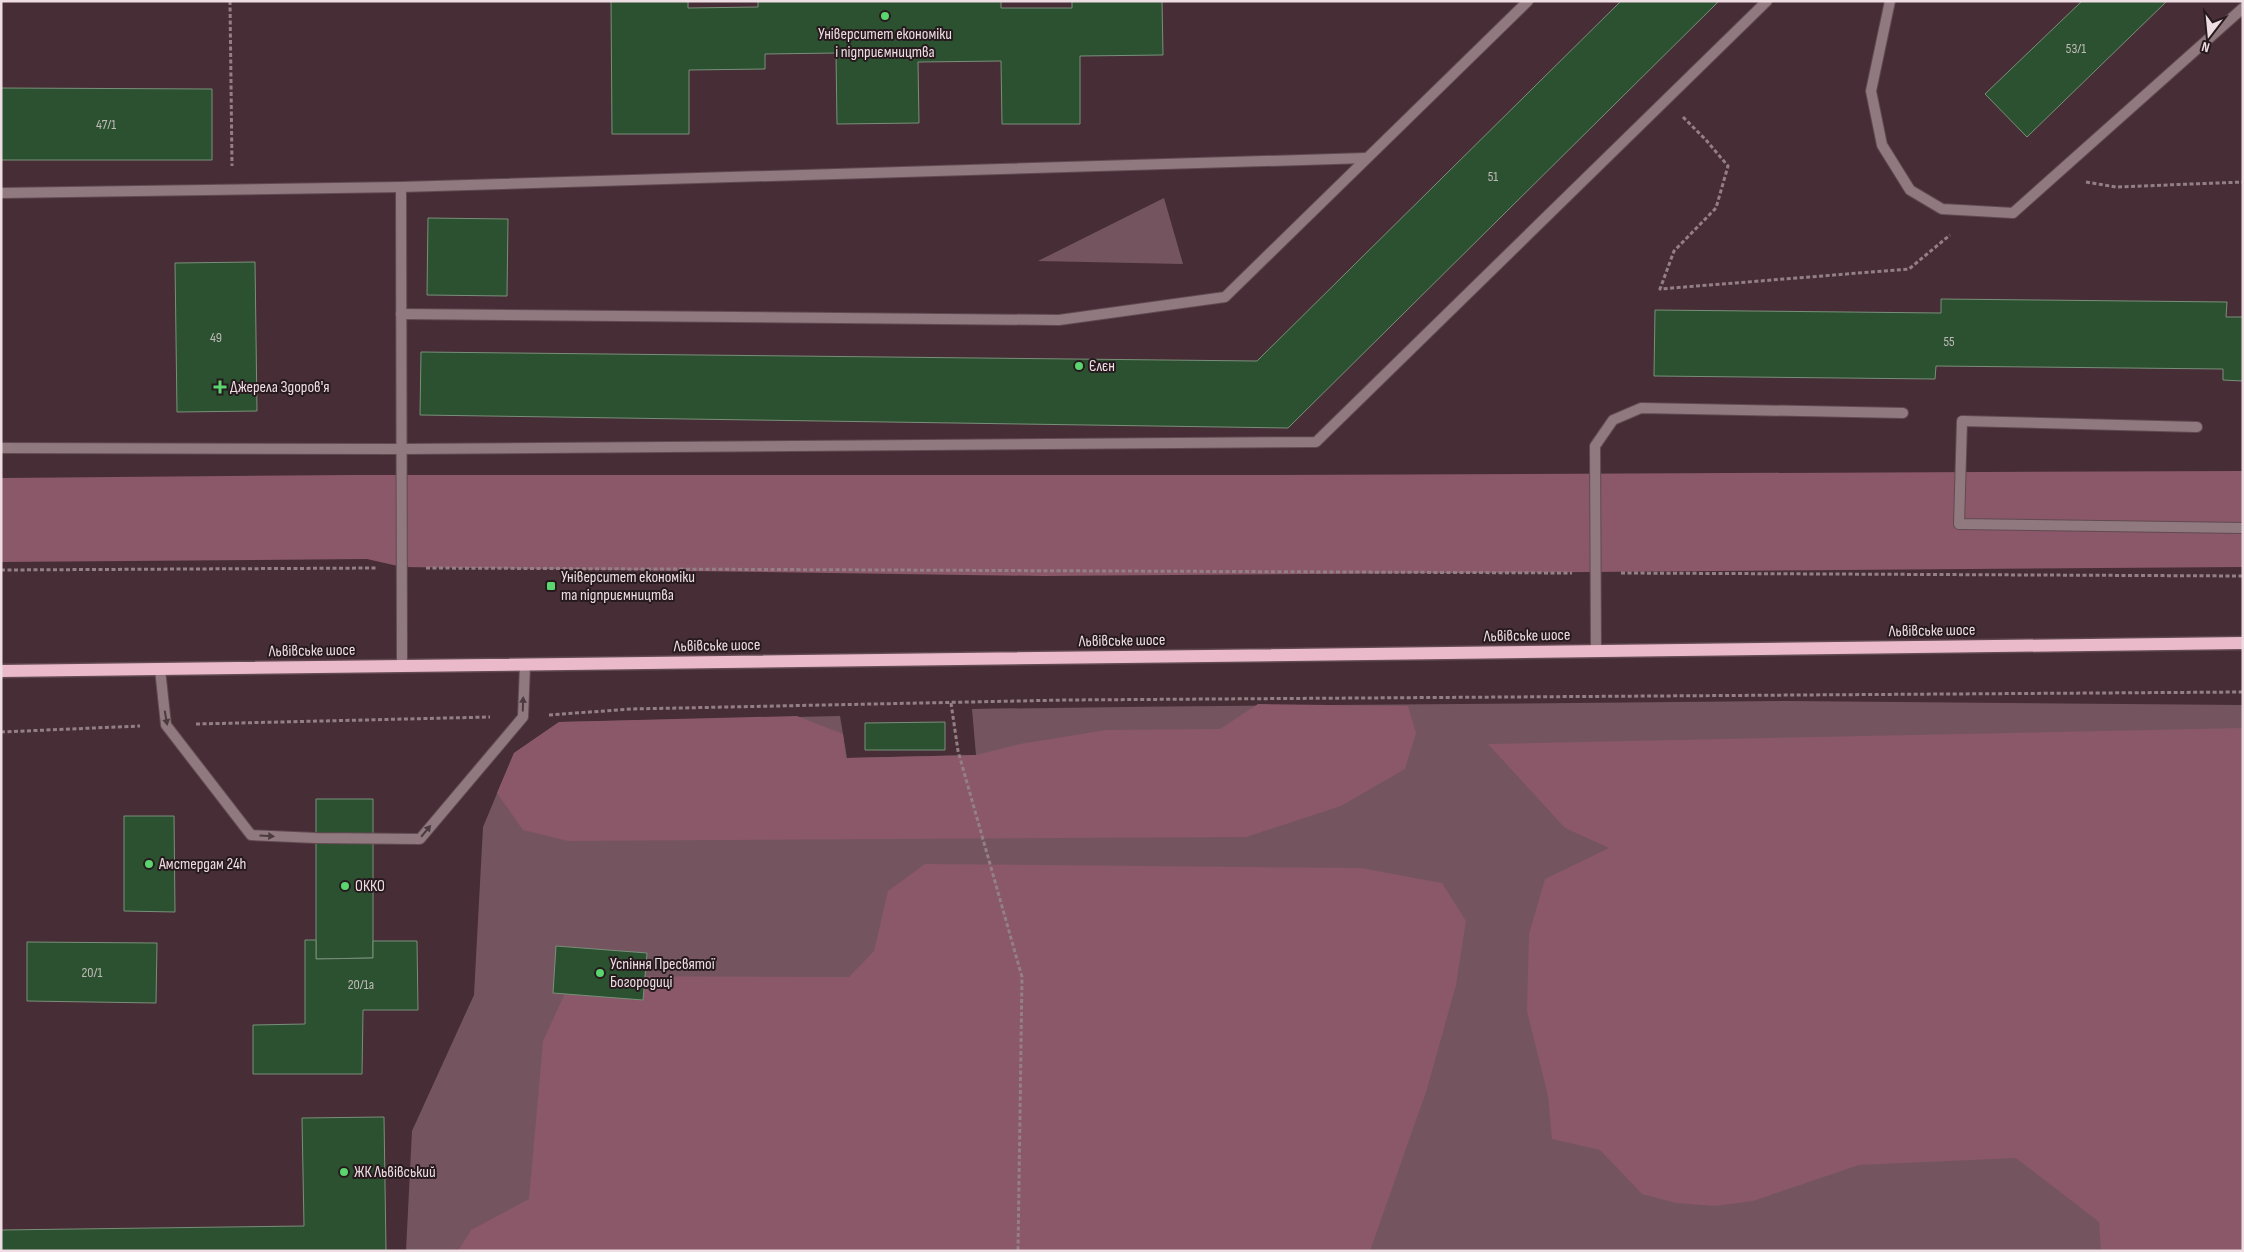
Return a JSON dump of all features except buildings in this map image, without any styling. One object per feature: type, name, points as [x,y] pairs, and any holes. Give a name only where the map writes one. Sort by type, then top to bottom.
[{"type":"main road","name":"Львівське шосе","points":[[1,671],[2243,643]]},
{"type":"lane","points":[[401,314],[1059,320],[1225,297],[1528,1]]},
{"type":"lane","points":[[1,448],[402,449],[1316,442],[1767,1]]},
{"type":"lane","points":[[1890,1],[1871,91],[1882,144],[1910,190],[1942,209],[2013,213],[2243,8]]},
{"type":"lane","points":[[1,193],[401,187],[1366,158]]},
{"type":"lane","points":[[401,187],[402,666]]},
{"type":"lane","points":[[1596,651],[1595,446],[1613,420],[1640,408],[1903,413]]},
{"type":"lane","points":[[2197,427],[1962,422],[1959,524],[2243,528]]},
{"type":"lane","points":[[160,669],[166,725],[251,835],[316,838],[420,838],[523,717],[525,665]]},
{"type":"path","points":[[230,1],[232,190]]},
{"type":"path","points":[[1665,100],[1706,140],[1728,166],[1716,208],[1674,251],[1660,289],[1909,269],[1980,211]]},
{"type":"path","points":[[2054,177],[2116,187],[2243,182]]},
{"type":"path","points":[[1,570],[402,568],[2243,576]]},
{"type":"path","points":[[1,732],[166,725],[523,717],[631,709],[951,702],[2243,692]]},
{"type":"path","points":[[951,702],[958,751],[1022,977],[1018,1251]]},
{"type":"shaded area","points":[[1164,198],[1183,264],[1038,261]]},
{"type":"shaded area","points":[[2243,471],[2243,567],[1043,576],[402,567],[367,559],[1,562],[1,478],[351,475],[1252,475]]},
{"type":"shaded area","points":[[1787,701],[2243,705],[2243,1251],[406,1251],[412,1131],[474,995],[483,827],[514,753],[559,722],[840,716],[847,758],[976,755],[972,709]]},
{"type":"shaded area","points":[[1258,704],[1408,706],[1416,733],[1405,769],[1341,806],[1246,837],[568,841],[523,830],[497,793],[514,753],[559,722],[797,716],[843,734],[846,758],[976,755],[1020,744],[1106,730],[1220,729]]},
{"type":"shaded area","points":[[2243,728],[2243,1251],[2101,1251],[2099,1222],[2016,1158],[1859,1165],[1753,1201],[1715,1206],[1676,1203],[1642,1194],[1600,1150],[1552,1139],[1548,1096],[1527,1011],[1529,934],[1545,879],[1609,848],[1565,828],[1488,744]]},
{"type":"shaded area","points":[[925,864],[1361,868],[1442,883],[1466,921],[1456,985],[1427,1089],[1370,1251],[458,1251],[471,1230],[529,1199],[543,1041],[566,991],[577,976],[849,977],[874,951],[888,891]]},
{"type":"place","name":"Університет економіки і підприємництва","points":[[885,16]]},
{"type":"place","name":"Єлєн","points":[[1079,366]]},
{"type":"place","name":"Джерела Здоров'я","points":[[220,387]]},
{"type":"place","name":"Університет економіки та підприємництва","points":[[551,586]]},
{"type":"place","name":"Амстердам 24h","points":[[149,864]]},
{"type":"place","name":"ОККО","points":[[345,886]]},
{"type":"place","name":"Успіння Пресвятої Богородиці","points":[[600,973]]},
{"type":"place","name":"ЖК Львівський","points":[[344,1172]]}]
